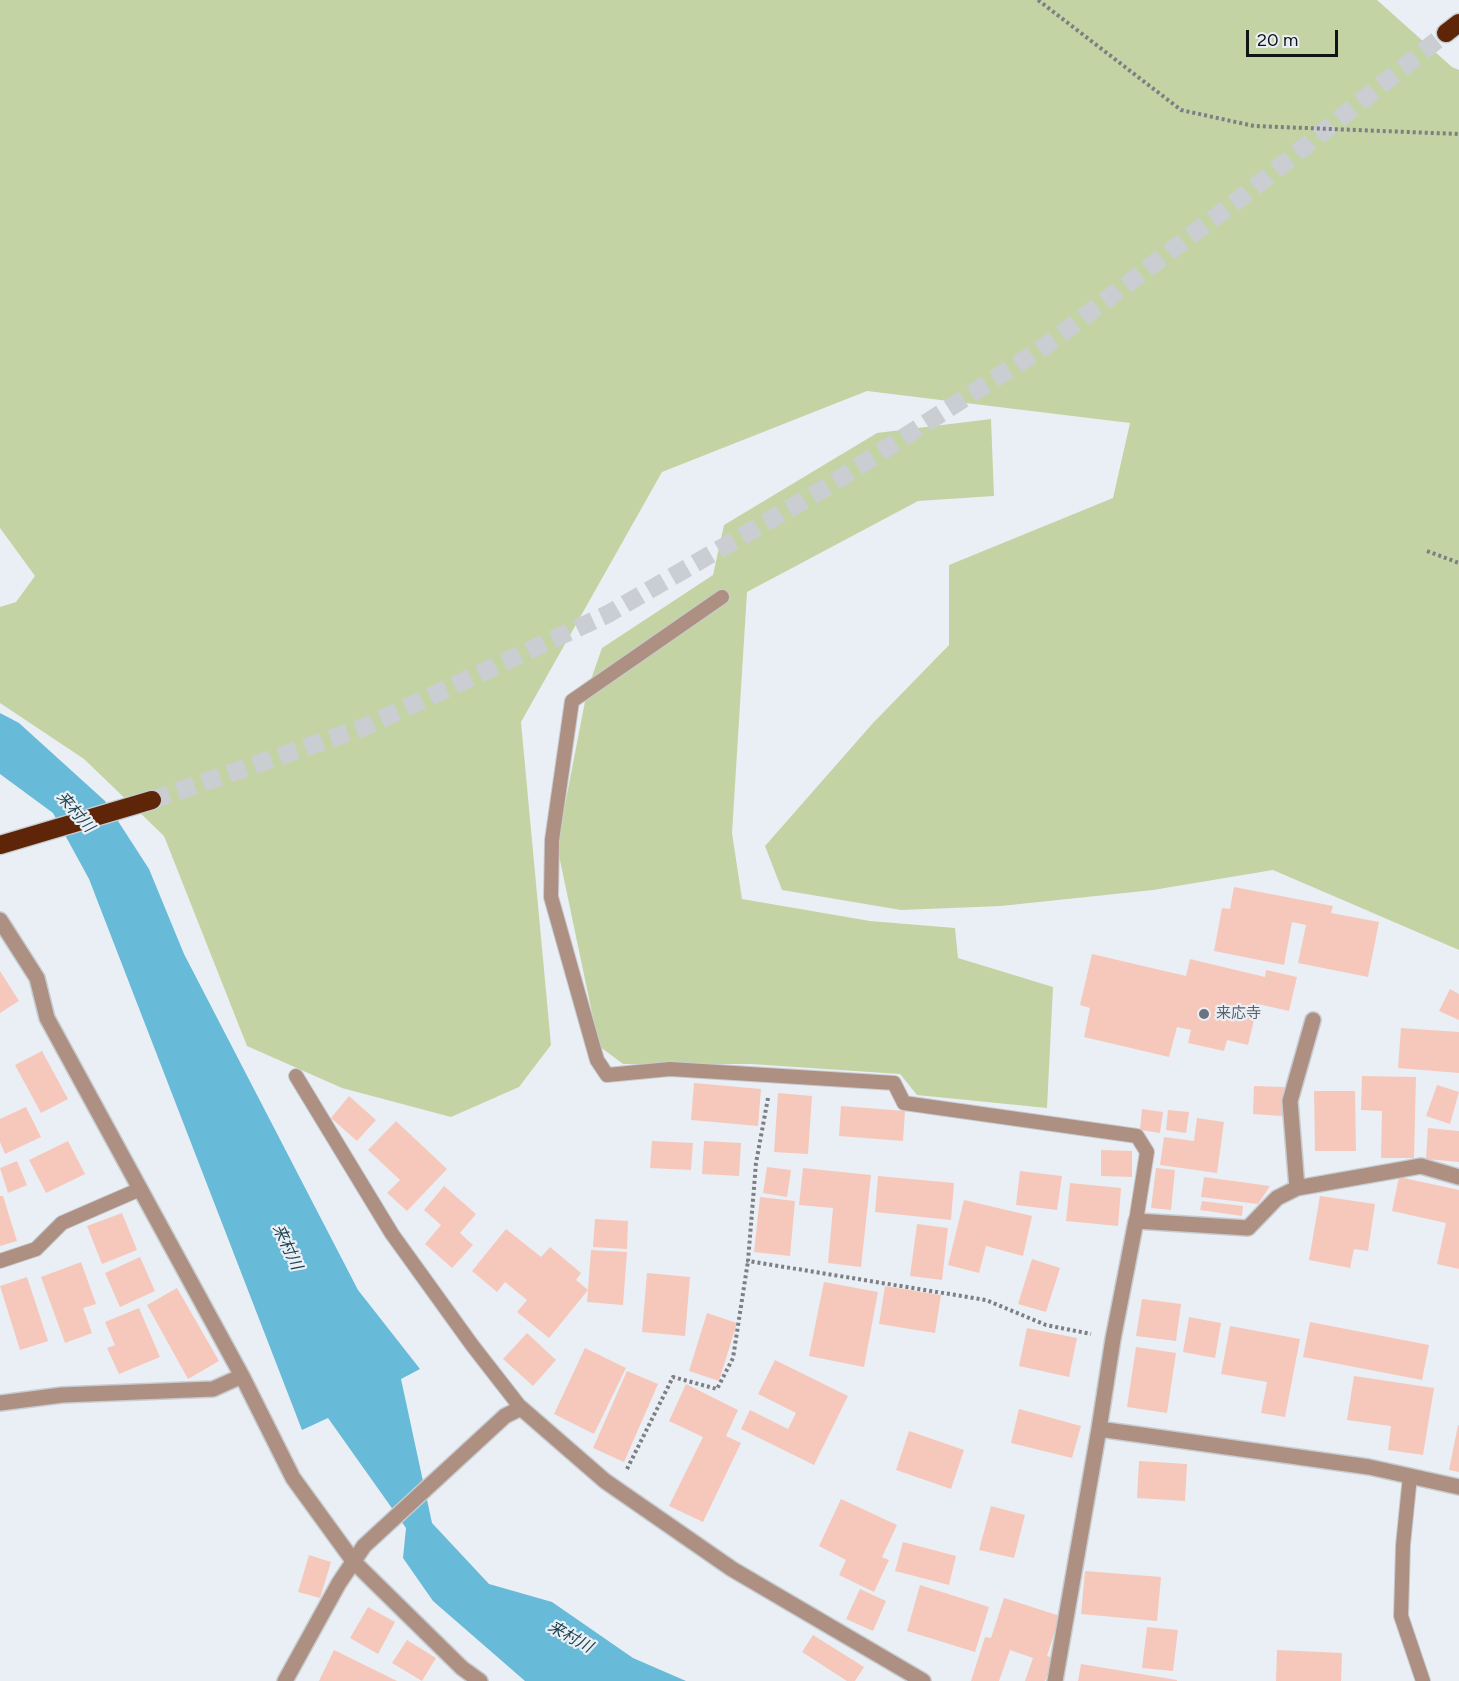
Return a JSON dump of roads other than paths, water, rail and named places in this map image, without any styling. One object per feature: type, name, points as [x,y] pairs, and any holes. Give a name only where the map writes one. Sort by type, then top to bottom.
[{"type":"highway","points":[[0,845],[152,800]]},
{"type":"street","points":[[0,920],[37,978],[47,1018],[138,1190],[242,1376],[293,1478],[354,1562],[462,1668],[480,1681]]},
{"type":"street","points":[[1297,1188],[1290,1101],[1313,1020]]},
{"type":"street","points":[[1055,1681],[1113,1339],[1136,1221],[1248,1228],[1277,1198],[1297,1188],[1421,1166],[1459,1177]]},
{"type":"street","points":[[0,1403],[62,1395],[213,1389],[242,1376]]},
{"type":"street","points":[[285,1681],[339,1583],[364,1545],[505,1416],[521,1408],[617,1489],[732,1569],[923,1681]]},
{"type":"street","points":[[1099,1429],[1369,1467],[1459,1487]]},
{"type":"lane","points":[[722,597],[572,701],[552,840],[551,897],[597,1060],[607,1075],[670,1069],[894,1083],[904,1103],[1137,1136],[1147,1152],[1136,1221]]},
{"type":"lane","points":[[296,1076],[392,1234],[472,1345],[521,1408]]},
{"type":"lane","points":[[0,1261],[36,1249],[62,1223],[138,1190]]},
{"type":"lane","points":[[1410,1476],[1401,1616],[1423,1681]]},
{"type":"water","name":"来村川","points":[[0,713],[19,723],[105,801],[149,869],[184,954],[358,1290],[420,1369],[401,1379],[432,1523],[489,1584],[552,1602],[633,1658],[686,1681],[525,1681],[433,1601],[403,1558],[406,1528],[328,1418],[302,1430],[89,879],[53,813],[0,774]]},
{"type":"tunnel","points":[[152,800],[362,728],[608,614],[825,488],[1044,347],[1247,193],[1446,33]]},
{"type":"place","name":"来応寺","points":[[1204,1014]]}]
